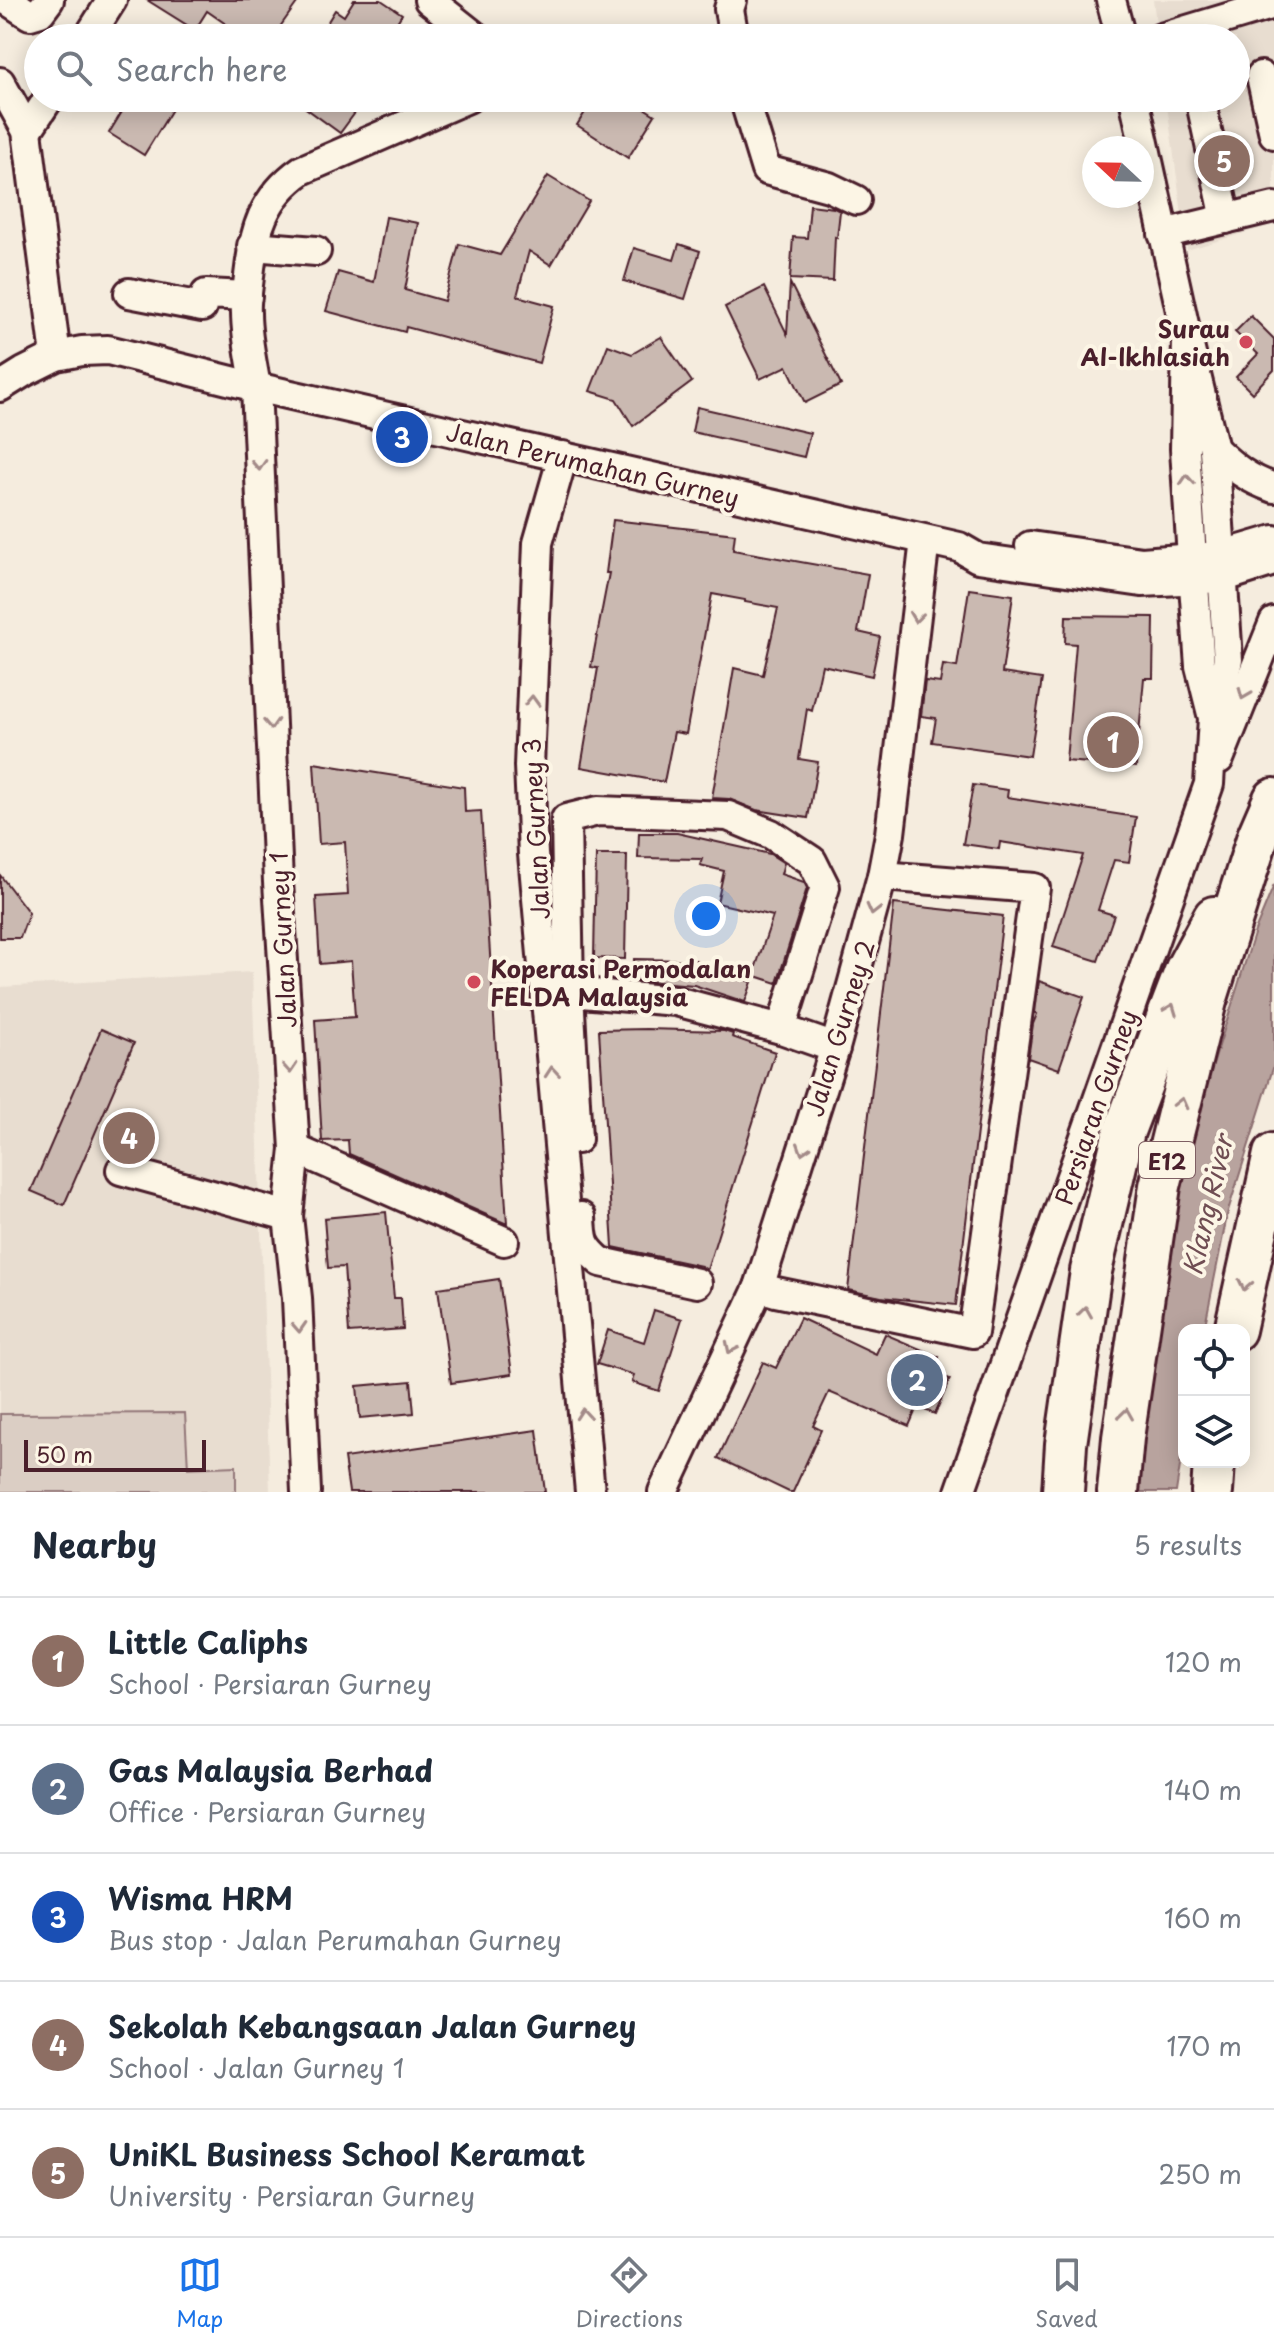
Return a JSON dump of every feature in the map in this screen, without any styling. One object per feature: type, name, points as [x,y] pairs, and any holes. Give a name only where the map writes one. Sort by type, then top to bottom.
[{"type":"highway","name":"E12","points":[[1118,1492],[1160,1186],[1206,1001],[1258,836],[1274,799]]},
{"type":"highway","points":[[1063,1492],[1066,1444],[1091,1271],[1124,1131],[1186,969],[1258,836]]},
{"type":"highway","points":[[1236,1324],[1274,1154]]},
{"type":"highway","points":[[1212,1492],[1214,1468]]},
{"type":"street","points":[[7,0],[30,15],[40,12],[49,0]]},
{"type":"street","points":[[97,24],[112,0]]},
{"type":"street","points":[[429,0],[459,24]]},
{"type":"street","points":[[732,0],[729,9],[732,24]]},
{"type":"street","points":[[1111,0],[1117,24]]},
{"type":"street","points":[[1214,24],[1274,4]]},
{"type":"street","points":[[1257,77],[1274,134]]},
{"type":"street","points":[[0,82],[27,131],[56,356]]},
{"type":"street","points":[[27,131],[40,112]]},
{"type":"street","name":"Jalan Gurney 1","points":[[306,1492],[297,1298],[288,1216],[295,1149],[278,882],[256,387],[246,313],[247,296],[252,246],[273,196],[295,175],[437,112]]},
{"type":"street","points":[[748,112],[766,170],[829,187],[856,200]]},
{"type":"street","points":[[1137,112],[1214,449],[1207,568]]},
{"type":"street","points":[[1203,112],[1226,219]]},
{"type":"street","points":[[1163,234],[1274,207]]},
{"type":"street","points":[[252,246],[316,251]]},
{"type":"street","points":[[129,293],[202,307],[206,294],[247,296]]},
{"type":"street","points":[[1187,338],[1185,449],[1207,568]]},
{"type":"street","name":"Jalan Perumahan Gurney","points":[[0,387],[56,356],[108,350],[256,387],[959,547],[978,558],[1142,582],[1207,568]]},
{"type":"street","points":[[1214,449],[1237,471],[1274,488]]},
{"type":"street","name":"Jalan Gurney 3","points":[[563,456],[538,543],[529,766],[533,854],[590,1492]]},
{"type":"street","name":"Jalan Gurney 2","points":[[663,1492],[759,1287],[835,1048],[882,876],[890,834],[925,540]]},
{"type":"street","points":[[1207,568],[1274,540]]},
{"type":"street","points":[[1207,568],[1274,561]]},
{"type":"street","name":"Persiaran Gurney","points":[[960,1492],[1209,784],[1213,718],[1228,660],[1207,568]]},
{"type":"street","points":[[1209,784],[1274,622]]},
{"type":"street","points":[[697,1283],[601,1262],[582,1242],[569,992],[566,819],[598,811],[728,816],[771,834],[812,861],[825,887],[781,1029]]},
{"type":"street","points":[[759,1287],[877,1315],[973,1333],[1035,888],[882,876]]},
{"type":"street","points":[[569,992],[676,1001],[781,1029],[835,1048]]},
{"type":"street","points":[[295,1149],[504,1241]]},
{"type":"street","points":[[121,1170],[288,1216]]},
{"type":"shaded area","points":[[1153,0],[1274,0],[1274,224],[1187,250],[1168,112],[1250,112],[1250,24],[1156,24]]},
{"type":"shaded area","points":[[252,972],[270,1492],[0,1492],[0,987]]},
{"type":"shaded area","points":[[185,1413],[188,1468],[236,1466],[236,1492],[0,1492],[0,1414]]},
{"type":"water","name":"Klang River","points":[[1274,885],[1274,1065],[1228,1211],[1205,1324],[1178,1324],[1180,1468],[1176,1492],[1134,1492],[1180,1196],[1208,1081],[1255,931]]},
{"type":"building","points":[[147,0],[299,0],[282,24],[226,24],[207,11],[199,24],[185,24]]},
{"type":"building","points":[[354,0],[381,0],[402,14],[396,24],[326,24],[335,10],[344,16]]},
{"type":"building","points":[[122,112],[170,112],[144,155],[109,133]]},
{"type":"building","points":[[311,112],[356,112],[340,133]]},
{"type":"building","points":[[585,112],[650,112],[655,115],[628,158],[577,125]]},
{"type":"building","points":[[548,176],[589,201],[551,265],[529,251],[517,296],[554,306],[539,363],[406,327],[405,332],[326,311],[338,272],[374,282],[386,217],[418,223],[405,290],[444,301],[459,244],[500,255]]},
{"type":"building","points":[[810,205],[840,211],[833,281],[790,279],[793,237],[807,238]]},
{"type":"building","points":[[679,244],[700,251],[685,299],[624,281],[634,248],[674,260]]},
{"type":"building","points":[[790,283],[841,385],[805,403],[787,366],[760,379],[725,307],[764,287],[787,334]]},
{"type":"building","points":[[1251,316],[1274,339],[1274,370],[1252,393],[1236,377],[1258,354],[1235,332]]},
{"type":"building","points":[[661,337],[692,382],[633,426],[616,399],[590,391],[608,345],[632,354]]},
{"type":"building","points":[[697,407],[810,433],[804,457],[692,432]]},
{"type":"building","points":[[613,520],[735,534],[733,550],[868,574],[858,632],[880,637],[872,676],[822,665],[812,711],[807,709],[799,759],[818,762],[808,818],[756,810],[729,799],[712,798],[734,668],[763,675],[778,608],[745,600],[712,594],[686,734],[674,732],[664,782],[581,767],[598,668],[591,667],[609,573],[606,573]]},
{"type":"building","points":[[969,589],[1013,595],[1002,673],[1042,679],[1030,756],[932,742],[936,718],[921,716],[925,681],[940,683],[943,665],[957,667]]},
{"type":"building","points":[[1066,616],[1154,617],[1153,678],[1144,678],[1136,767],[1066,761],[1076,644],[1065,643]]},
{"type":"building","points":[[314,763],[464,787],[465,812],[481,811],[507,1224],[349,1154],[348,1140],[322,1141],[315,1020],[355,1017],[351,961],[320,964],[316,897],[348,895],[345,842],[319,844]]},
{"type":"building","points":[[973,785],[1008,790],[1007,797],[1136,817],[1129,862],[1114,860],[1098,910],[1114,915],[1098,961],[1053,947],[1083,855],[1000,842],[999,849],[963,844]]},
{"type":"building","points":[[639,833],[677,833],[770,854],[784,863],[781,874],[804,882],[807,888],[777,983],[753,975],[773,916],[717,903],[724,871],[700,865],[702,859],[638,858]]},
{"type":"building","points":[[596,855],[627,855],[625,959],[594,958]]},
{"type":"building","points":[[0,875],[29,913],[20,938],[0,938]]},
{"type":"building","points":[[894,904],[1003,916],[956,1305],[848,1290]]},
{"type":"building","points":[[634,959],[695,960],[752,982],[745,1002],[694,985],[633,980]]},
{"type":"building","points":[[1039,981],[1084,997],[1059,1069],[1028,1058],[1037,1014]]},
{"type":"building","points":[[101,1029],[134,1043],[64,1205],[31,1191]]},
{"type":"building","points":[[599,1030],[724,1031],[733,1034],[732,1037],[775,1052],[707,1270],[701,1266],[613,1247]]},
{"type":"building","points":[[386,1212],[394,1298],[401,1298],[403,1329],[349,1333],[344,1267],[328,1268],[324,1218]]},
{"type":"building","points":[[499,1279],[512,1374],[451,1383],[438,1288]]},
{"type":"building","points":[[654,1310],[682,1319],[659,1391],[632,1382],[634,1375],[597,1364],[608,1330],[644,1342]]},
{"type":"building","points":[[800,1318],[876,1354],[885,1334],[939,1357],[932,1372],[950,1379],[935,1414],[917,1407],[909,1426],[829,1392],[813,1426],[821,1430],[793,1492],[789,1492],[718,1458],[763,1362],[776,1368]]},
{"type":"building","points":[[411,1381],[414,1413],[360,1418],[357,1386]]},
{"type":"building","points":[[537,1430],[545,1492],[349,1492],[344,1458]]},
{"type":"place","name":"UniKL Business School Keramat","points":[[1224,161]]},
{"type":"place","name":"Surau Al-Ikhlasiah","points":[[1246,342]]},
{"type":"place","name":"Wisma HRM","points":[[402,437]]},
{"type":"place","name":"Little Caliphs","points":[[1113,742]]},
{"type":"place","name":"Koperasi Permodalan FELDA Malaysia","points":[[474,982]]},
{"type":"place","name":"Sekolah Kebangsaan Jalan Gurney","points":[[129,1138]]},
{"type":"place","name":"Gas Malaysia Berhad","points":[[917,1380]]}]
